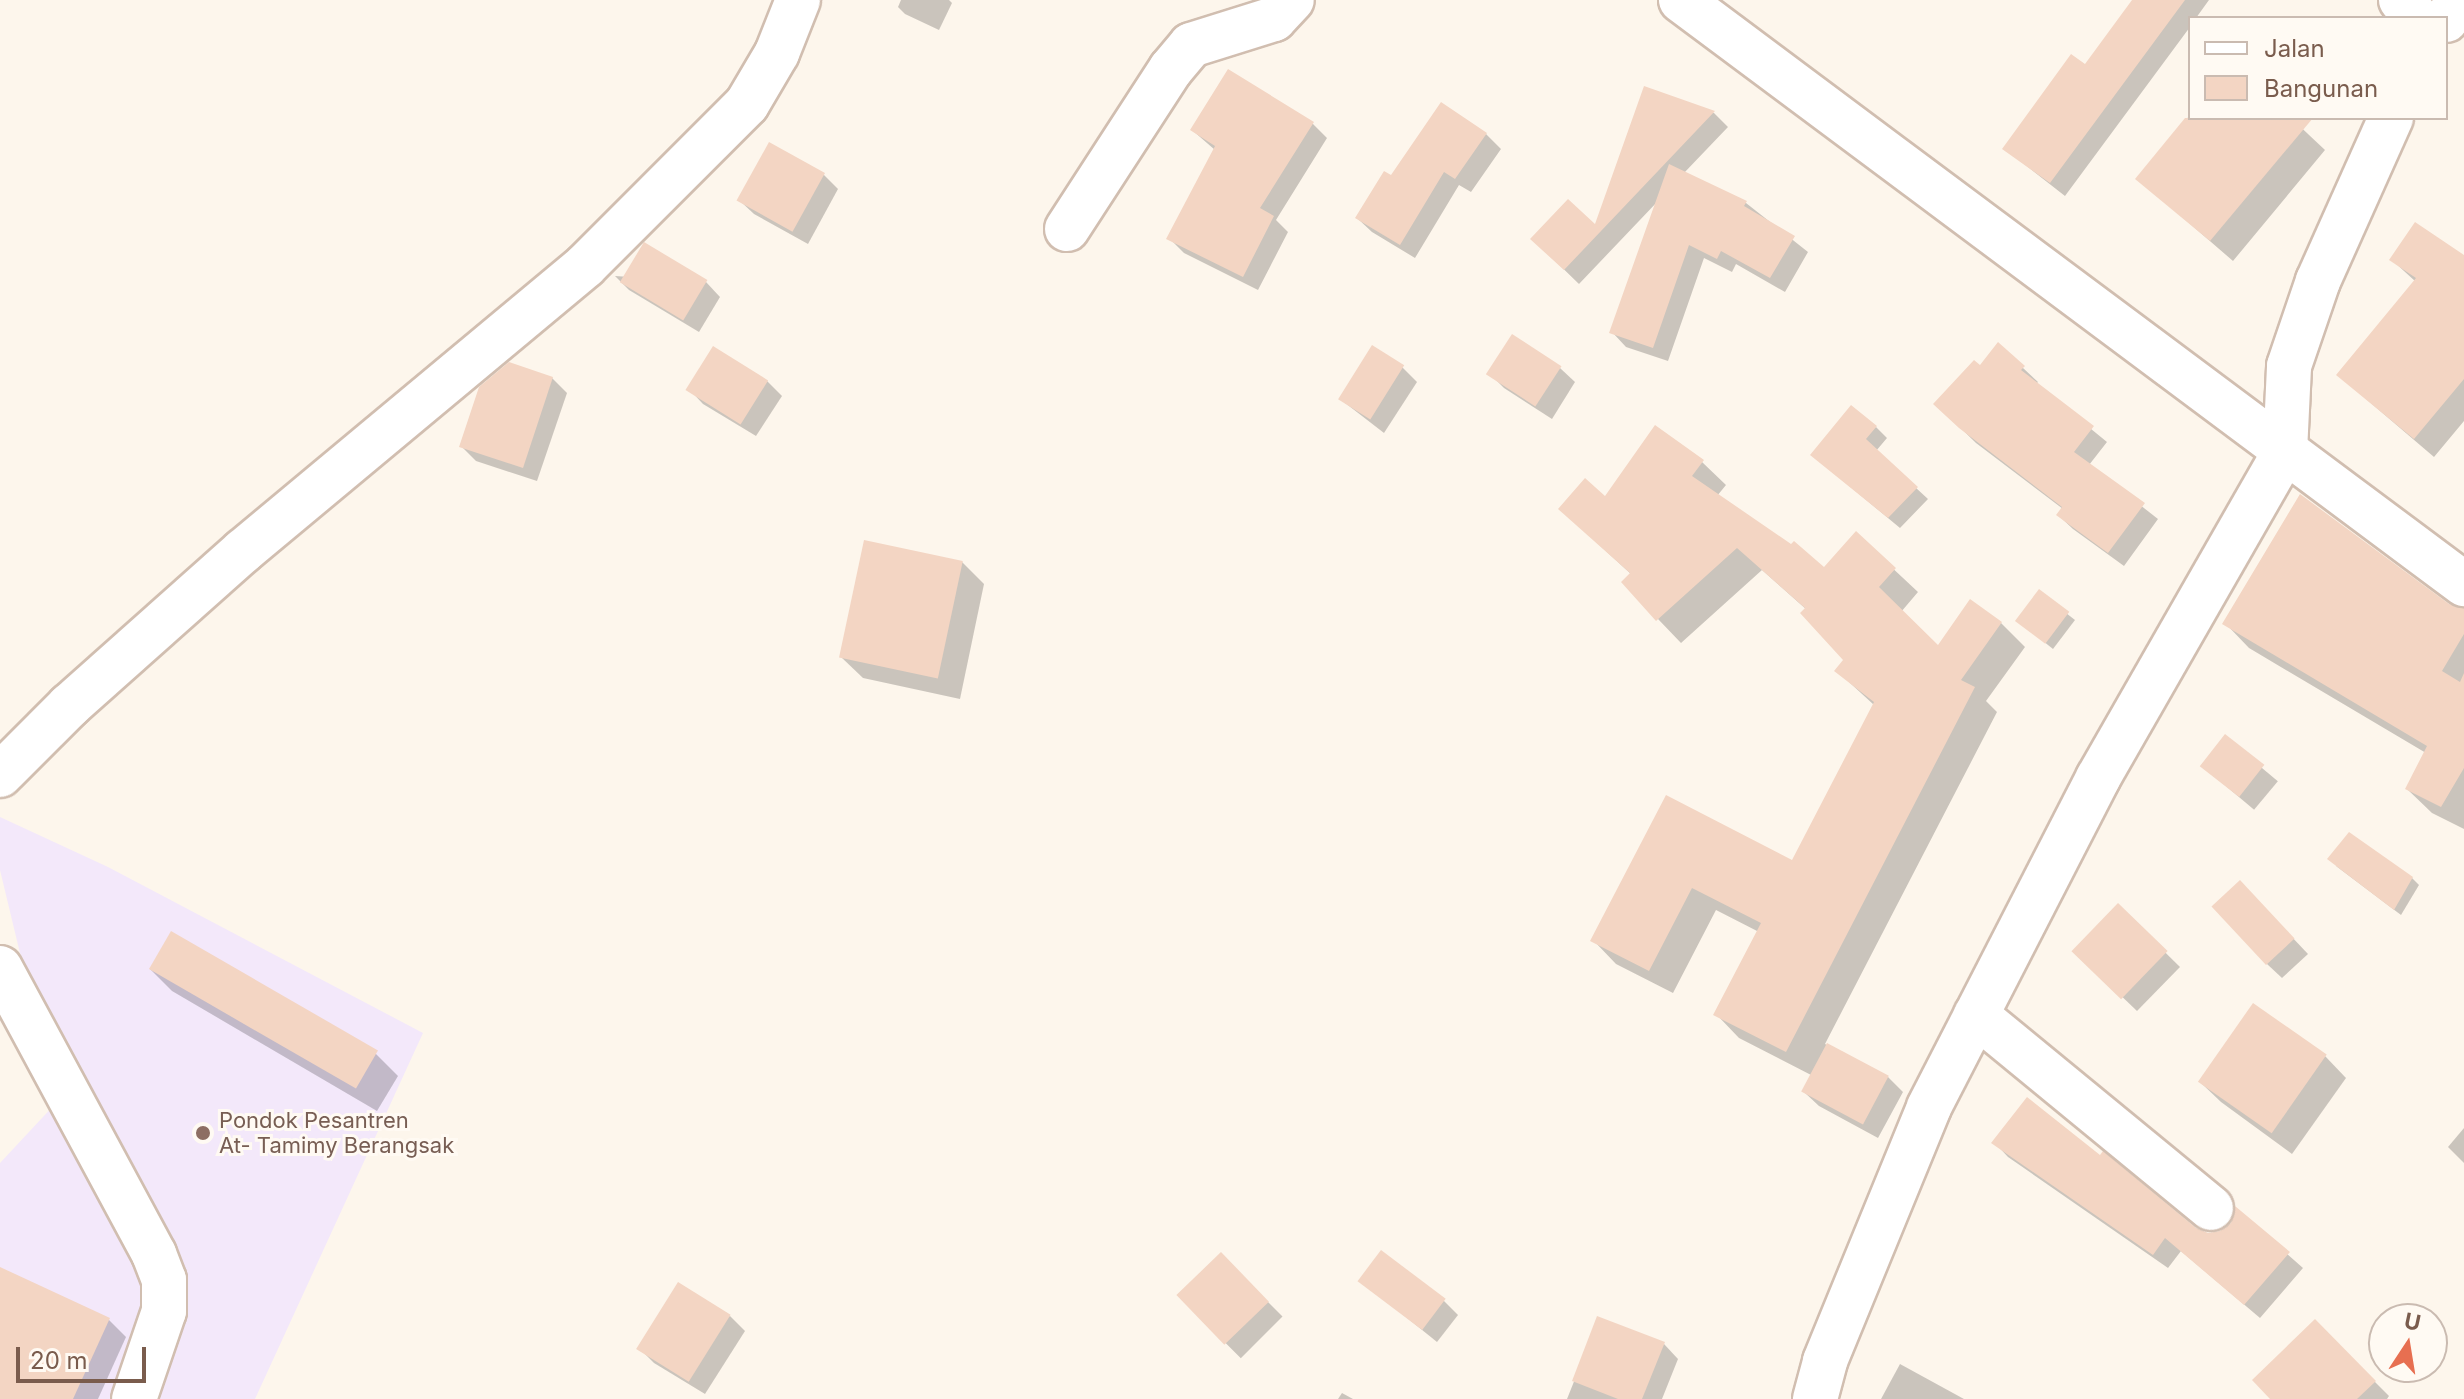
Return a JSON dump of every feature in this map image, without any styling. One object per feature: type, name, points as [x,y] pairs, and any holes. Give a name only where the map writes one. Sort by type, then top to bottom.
[{"type":"street","points":[[0,775],[69,706],[243,551],[585,266],[747,104],[777,53],[798,0]]},
{"type":"street","points":[[1067,229],[1171,69],[1191,45],[1274,19],[1292,0]]},
{"type":"street","points":[[1681,0],[2464,584]]},
{"type":"street","points":[[2401,0],[2415,16]]},
{"type":"street","points":[[2448,17],[2459,0]]},
{"type":"street","points":[[1815,1399],[1825,1361],[1929,1107],[2098,778],[2285,452],[2289,366],[2318,281],[2390,120]]},
{"type":"street","points":[[0,968],[154,1254],[164,1280],[164,1311],[134,1399]]},
{"type":"street","points":[[1976,1015],[2211,1208]]},
{"type":"shaded area","name":"Pondok Pesantren At- Tamimy Berangsak","points":[[0,817],[108,867],[423,1033],[255,1399],[0,1399],[0,1163],[56,1103],[0,870]]},
{"type":"building","points":[[2132,0],[2185,0],[2050,183],[2002,149],[2071,54],[2085,64]]},
{"type":"building","points":[[1228,69],[1314,122],[1260,208],[1274,216],[1243,277],[1166,239],[1215,146],[1190,130]]},
{"type":"building","points":[[1644,86],[1715,111],[1564,270],[1530,239],[1568,199],[1595,224]]},
{"type":"building","points":[[1441,102],[1487,133],[1455,179],[1444,172],[1400,245],[1355,218],[1384,171],[1391,175]]},
{"type":"building","points":[[2185,118],[2311,120],[2210,241],[2135,179]]},
{"type":"building","points":[[769,142],[825,173],[792,232],[737,201]]},
{"type":"building","points":[[1669,164],[1747,201],[1744,206],[1795,236],[1770,278],[1721,251],[1717,259],[1689,245],[1653,348],[1609,333]]},
{"type":"building","points":[[2415,222],[2464,255],[2464,379],[2414,439],[2336,375],[2416,278],[2389,260]]},
{"type":"building","points":[[644,242],[707,280],[683,320],[620,282]]},
{"type":"building","points":[[1512,334],[1561,366],[1535,406],[1486,374]]},
{"type":"building","points":[[1998,342],[2025,366],[2021,370],[2094,426],[2074,452],[2145,503],[2108,553],[2056,515],[2062,507],[1959,428],[1933,404],[1974,360],[1980,365]]},
{"type":"building","points":[[1372,345],[1404,365],[1370,419],[1338,399]]},
{"type":"building","points":[[713,346],[768,380],[741,425],[685,390]]},
{"type":"building","points":[[509,362],[553,377],[523,468],[459,447],[479,387]]},
{"type":"building","points":[[1851,405],[1877,426],[1866,439],[1918,487],[1888,518],[1810,455]]},
{"type":"building","points":[[1655,425],[1704,460],[1692,476],[1791,544],[1794,541],[1824,567],[1856,531],[1896,568],[1879,587],[1938,645],[1970,599],[2002,622],[1961,680],[1975,687],[1786,1052],[1713,1015],[1761,923],[1692,888],[1649,971],[1590,941],[1666,795],[1792,860],[1874,702],[1834,671],[1843,660],[1800,613],[1805,608],[1737,548],[1656,621],[1621,582],[1630,573],[1558,509],[1585,478],[1605,496]]},
{"type":"building","points":[[2300,494],[2449,604],[2464,608],[2464,634],[2442,671],[2460,682],[2464,673],[2464,768],[2441,807],[2405,789],[2427,746],[2222,624]]},
{"type":"building","points":[[864,540],[963,561],[938,678],[839,657]]},
{"type":"building","points":[[2039,589],[2069,612],[2045,644],[2015,621]]},
{"type":"building","points":[[2225,734],[2264,765],[2239,797],[2200,766]]},
{"type":"building","points":[[2349,832],[2413,877],[2394,910],[2327,859]]},
{"type":"building","points":[[2240,880],[2295,939],[2266,965],[2211,907]]},
{"type":"building","points":[[2118,903],[2168,951],[2121,999],[2071,951]]},
{"type":"building","points":[[171,931],[378,1050],[356,1089],[149,969]]},
{"type":"building","points":[[2253,1003],[2327,1055],[2272,1133],[2198,1082]]},
{"type":"building","points":[[1827,1043],[1889,1076],[1863,1124],[1801,1092]]},
{"type":"building","points":[[2027,1097],[2100,1155],[2103,1151],[2196,1228],[2208,1233],[2220,1231],[2231,1223],[2235,1206],[2290,1252],[2244,1305],[2165,1238],[2153,1255],[1991,1143]]},
{"type":"building","points":[[1381,1250],[1446,1299],[1422,1330],[1358,1281]]},
{"type":"building","points":[[1221,1252],[1269,1302],[1224,1345],[1176,1295]]},
{"type":"building","points":[[0,1267],[110,1318],[73,1399],[0,1399]]},
{"type":"building","points":[[678,1282],[731,1315],[689,1382],[636,1349]]},
{"type":"building","points":[[1597,1316],[1665,1342],[1642,1399],[1618,1399],[1572,1381]]},
{"type":"building","points":[[2315,1319],[2368,1373],[2368,1383],[2374,1383],[2357,1399],[2270,1399],[2252,1380]]},
{"type":"place","name":"Pondok Pesantren At- Tamimy Berangsak","points":[[203,1133]]}]
